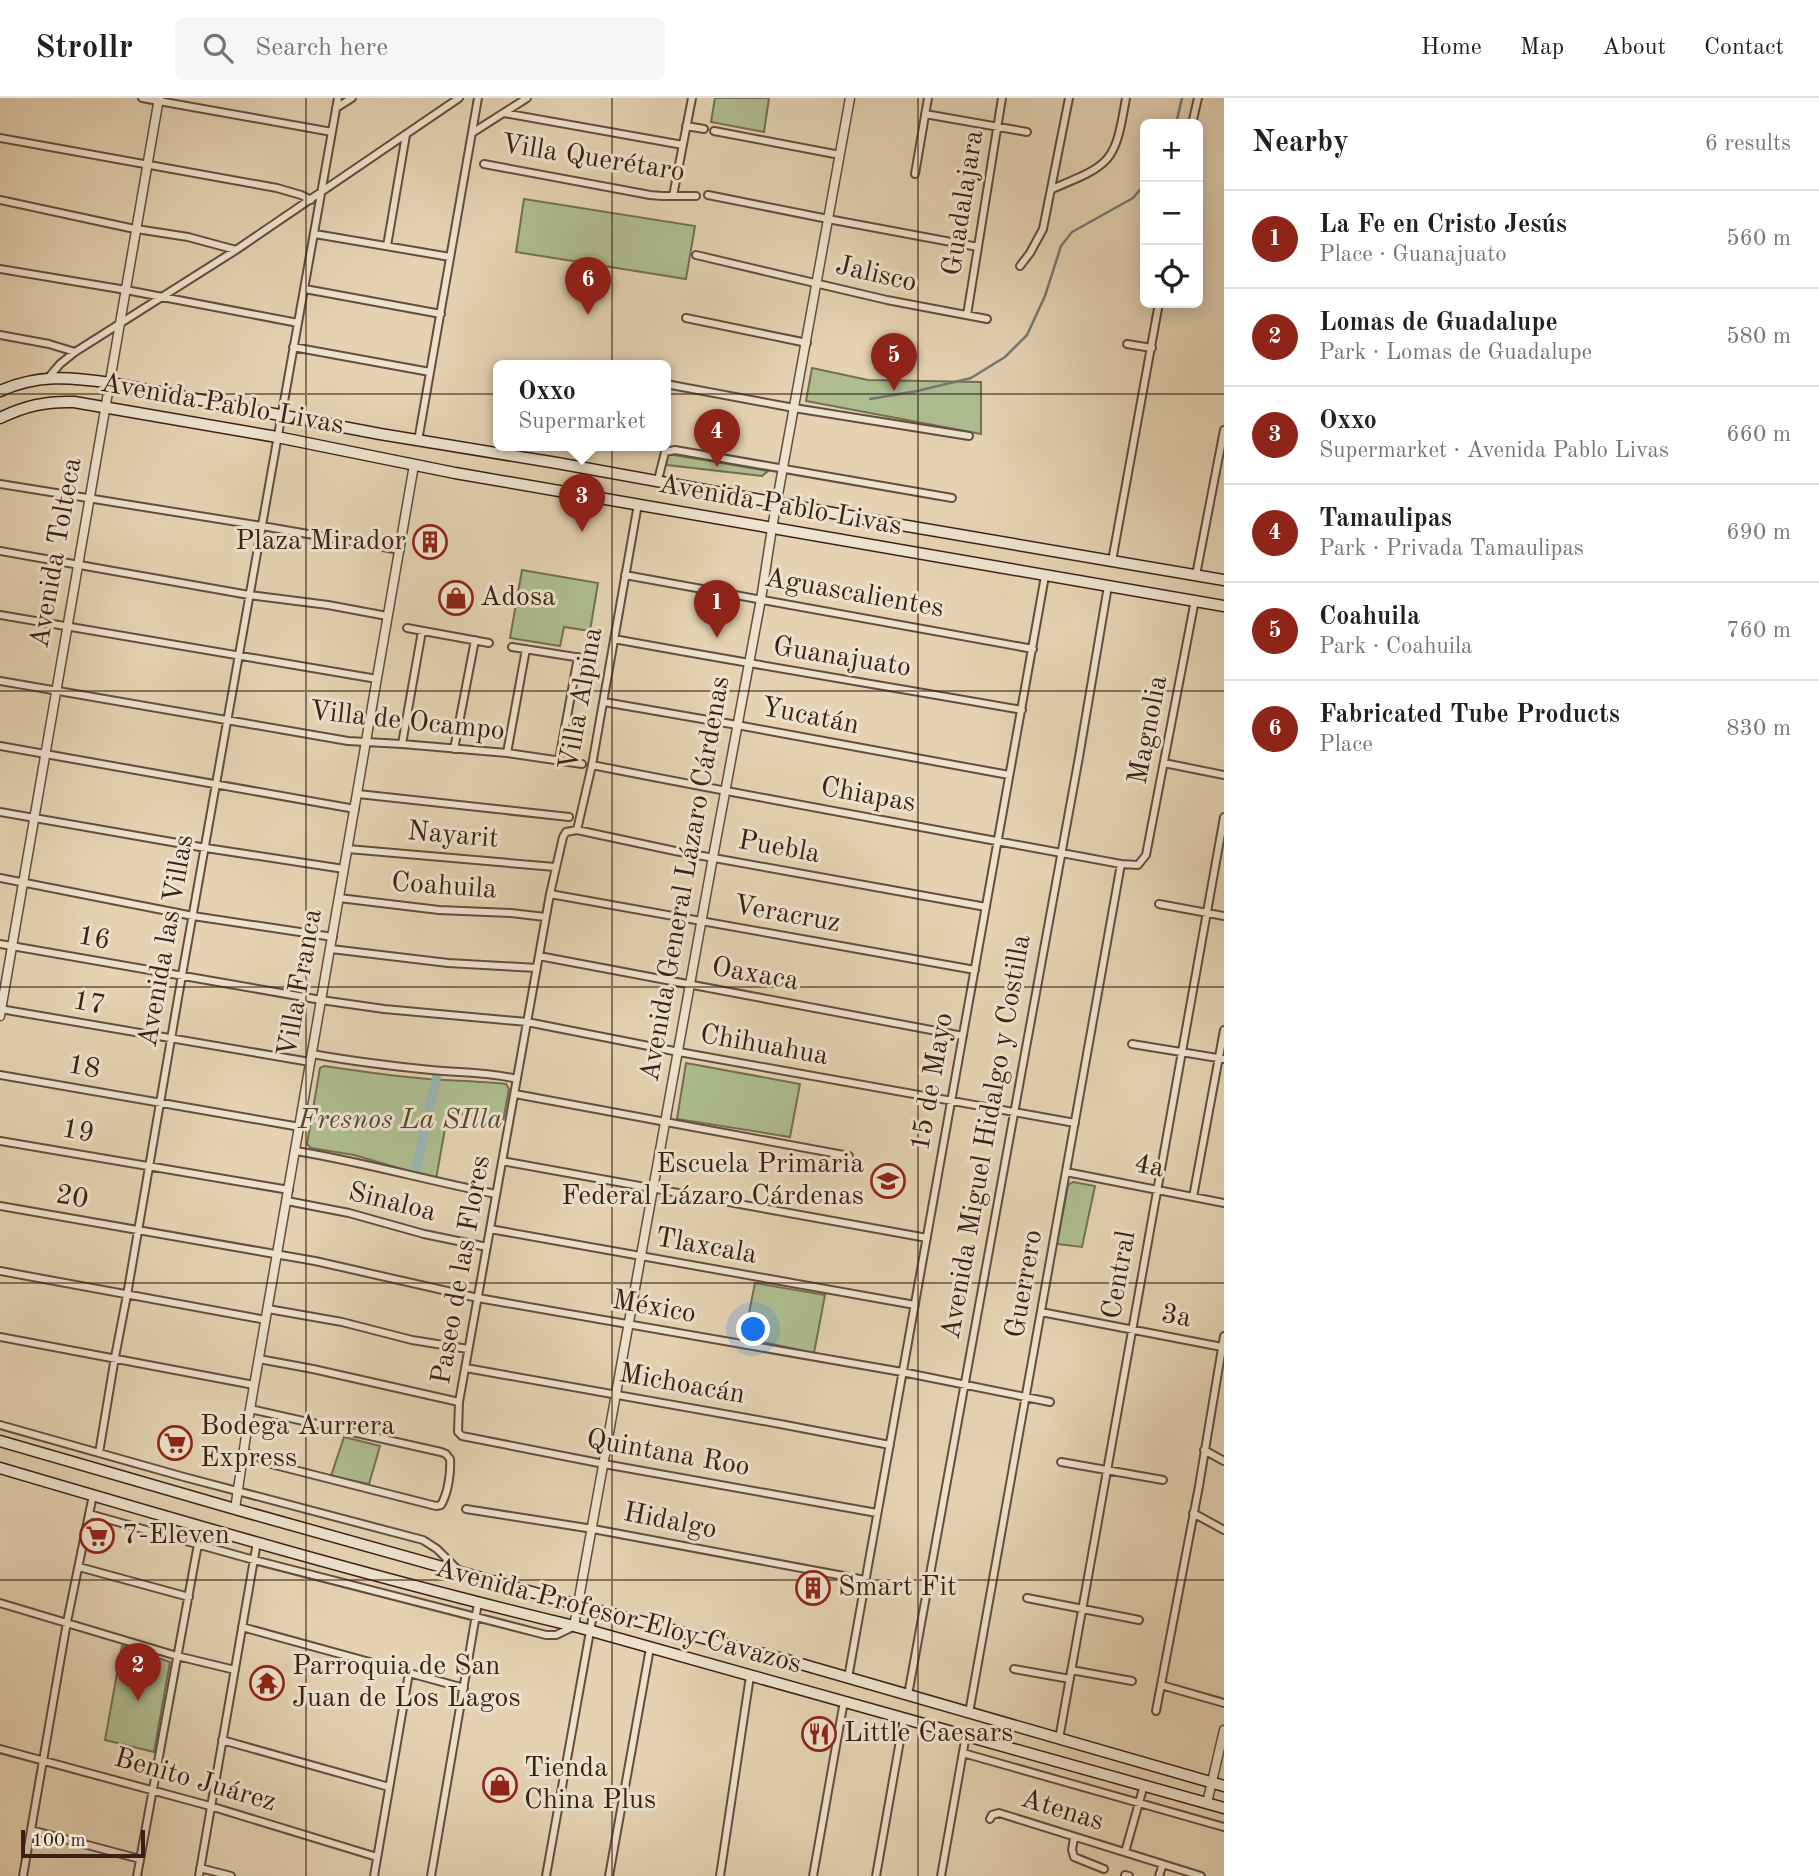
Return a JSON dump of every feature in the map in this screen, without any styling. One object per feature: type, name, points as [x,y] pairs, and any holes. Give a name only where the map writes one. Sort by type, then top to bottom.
[{"type":"main road","name":"Avenida Pablo Livas","points":[[0,391],[50,377],[74,377],[418,441],[657,480],[1224,580]]},
{"type":"main road","name":"Avenida Pablo Livas","points":[[0,418],[18,409],[53,401],[74,402],[638,505],[1224,606]]},
{"type":"main road","name":"Avenida Profesor Eloy Cavazos","points":[[0,1441],[1224,1786]]},
{"type":"main road","name":"Avenida Profesor Eloy Cavazos","points":[[0,1468],[257,1542],[478,1603],[574,1626],[1224,1808]]},
{"type":"street","points":[[142,98],[332,132]]},
{"type":"street","points":[[277,437],[338,98]]},
{"type":"street","points":[[336,108],[352,98]]},
{"type":"street","points":[[50,377],[60,364],[75,352],[236,250],[459,98]]},
{"type":"street","points":[[418,441],[478,98]]},
{"type":"street","points":[[472,133],[527,98]]},
{"type":"street","points":[[673,196],[692,98]]},
{"type":"street","name":"Avenida General Lázaro Cárdenas","points":[[574,1626],[850,98]]},
{"type":"street","points":[[915,174],[928,98]]},
{"type":"street","name":"Guadalajara","points":[[967,315],[1002,98]]},
{"type":"street","points":[[1020,266],[1038,242],[1043,229],[1069,98]]},
{"type":"street","points":[[1052,189],[1094,170],[1112,155],[1120,134],[1126,98]]},
{"type":"street","points":[[1193,119],[1198,98]]},
{"type":"street","name":"Avenida Tolteca","points":[[0,1012],[159,100]]},
{"type":"street","points":[[504,113],[683,145]]},
{"type":"street","points":[[925,114],[1027,132]]},
{"type":"street","points":[[686,126],[704,129]]},
{"type":"street","points":[[714,131],[840,155]]},
{"type":"street","points":[[387,246],[406,135]]},
{"type":"street","points":[[0,138],[277,188],[311,200]]},
{"type":"street","name":"Villa Querétaro","points":[[484,164],[632,192],[696,196]]},
{"type":"street","points":[[708,195],[978,247]]},
{"type":"street","points":[[0,200],[136,229],[188,237],[236,250]]},
{"type":"street","points":[[315,234],[450,257]]},
{"type":"street","name":"Jalisco","points":[[696,254],[887,300],[987,318]]},
{"type":"street","points":[[0,269],[298,323]]},
{"type":"street","points":[[305,289],[440,314]]},
{"type":"street","points":[[1112,561],[1158,308]]},
{"type":"street","points":[[686,318],[807,343]]},
{"type":"street","points":[[0,335],[75,352]]},
{"type":"street","points":[[1128,344],[1152,348]]},
{"type":"street","points":[[293,347],[429,372]]},
{"type":"street","points":[[671,385],[969,436]]},
{"type":"street","points":[[1196,575],[1221,463],[1224,430]]},
{"type":"street","name":"Avenida las Villas","points":[[99,1453],[277,437]]},
{"type":"street","points":[[671,450],[952,498]]},
{"type":"street","points":[[657,480],[663,456],[668,451]]},
{"type":"street","name":"Villa Franca","points":[[234,1509],[414,465]]},
{"type":"street","points":[[0,484],[400,550]]},
{"type":"street","name":"Villa Alpina","points":[[577,830],[604,702],[638,505]]},
{"type":"street","points":[[0,551],[249,595],[387,616]]},
{"type":"street","name":"Aguascalientes","points":[[625,575],[1033,649]]},
{"type":"street","name":"15 de Mayo","points":[[848,1678],[1045,576]]},
{"type":"street","name":"Avenida Miguel Hidalgo y Costilla","points":[[908,1695],[1108,586]]},
{"type":"street","name":"Magnolia","points":[[1138,865],[1146,855],[1195,600]]},
{"type":"street","points":[[0,615],[377,679]]},
{"type":"street","points":[[407,628],[489,643]]},
{"type":"street","points":[[402,744],[422,631]]},
{"type":"street","name":"Guanajuato","points":[[614,639],[1022,710]]},
{"type":"street","points":[[454,749],[475,640]]},
{"type":"street","points":[[512,647],[594,660]]},
{"type":"street","points":[[507,753],[526,649]]},
{"type":"street","points":[[559,760],[578,657]]},
{"type":"street","name":"Villa de Ocampo","points":[[0,681],[366,743],[507,753],[582,764]]},
{"type":"street","name":"Yucatán","points":[[604,702],[1009,775]]},
{"type":"street","points":[[0,746],[355,808]]},
{"type":"street","points":[[1164,763],[1224,775]]},
{"type":"street","name":"Chiapas","points":[[592,765],[1138,865]]},
{"type":"street","points":[[358,794],[569,817]]},
{"type":"street","points":[[0,812],[344,869]]},
{"type":"street","name":"Central","points":[[1059,1739],[1224,817]]},
{"type":"street","name":"Puebla","points":[[566,832],[577,830],[713,858],[986,907]]},
{"type":"street","name":"Paseo de las Flores","points":[[457,1427],[468,1349],[545,918],[555,867],[566,832]]},
{"type":"street","name":"Nayarit","points":[[348,849],[555,867]]},
{"type":"street","name":"Guerrero","points":[[969,1713],[1121,864]]},
{"type":"street","points":[[0,878],[193,916],[333,937]]},
{"type":"street","name":"Veracruz","points":[[550,894],[975,970]]},
{"type":"street","name":"Coahuila","points":[[340,898],[545,918]]},
{"type":"street","points":[[1159,904],[1224,916]]},
{"type":"street","name":"16","points":[[0,944],[321,1000]]},
{"type":"street","points":[[331,949],[448,962],[537,968]]},
{"type":"street","name":"Oaxaca","points":[[539,956],[963,1036]]},
{"type":"street","name":"Chihuahua","points":[[321,1000],[527,1022],[678,1052],[1075,1123]]},
{"type":"street","name":"17","points":[[0,1012],[311,1058],[485,1073],[517,1079]]},
{"type":"street","points":[[1193,1197],[1221,1058],[1224,1030]]},
{"type":"street","points":[[1132,1044],[1221,1058]]},
{"type":"street","name":"18","points":[[0,1075],[300,1127]]},
{"type":"street","points":[[515,1094],[849,1156]]},
{"type":"street","name":"19","points":[[0,1140],[289,1190]]},
{"type":"street","points":[[296,1152],[496,1194]]},
{"type":"street","points":[[502,1161],[927,1238]]},
{"type":"street","name":"4a","points":[[1066,1172],[1224,1203]]},
{"type":"street","name":"Sinaloa","points":[[287,1201],[349,1213],[424,1234],[487,1247]]},
{"type":"street","name":"20","points":[[0,1206],[277,1254]]},
{"type":"street","name":"Tlaxcala","points":[[490,1229],[915,1306]]},
{"type":"street","name":"México","points":[[277,1254],[478,1298],[902,1372],[1050,1402]]},
{"type":"street","points":[[0,1271],[266,1320]]},
{"type":"street","points":[[268,1309],[342,1322],[412,1340],[468,1349]]},
{"type":"street","name":"3a","points":[[1041,1312],[1222,1347]]},
{"type":"street","points":[[1156,1711],[1224,1336]]},
{"type":"street","points":[[0,1337],[254,1385]]},
{"type":"street","points":[[259,1359],[460,1402]]},
{"type":"street","name":"Michoacán","points":[[466,1368],[890,1446]]},
{"type":"street","points":[[1215,1388],[1224,1393]]},
{"type":"street","points":[[243,1453],[257,1456],[267,1462],[436,1506],[443,1502],[450,1465],[448,1456],[440,1452],[250,1409]]},
{"type":"street","name":"Avenida Profesor Eloy Cavazos","points":[[0,1425],[423,1540],[437,1549],[459,1572]]},
{"type":"street","name":"Quintana Roo","points":[[457,1427],[459,1434],[466,1438],[877,1513]]},
{"type":"street","points":[[1204,1450],[1224,1461]]},
{"type":"street","points":[[1061,1462],[1163,1480]]},
{"type":"street","points":[[23,1876],[67,1622],[93,1495]]},
{"type":"street","name":"Hidalgo","points":[[467,1509],[593,1529],[865,1580]]},
{"type":"street","points":[[1193,1513],[1224,1530]]},
{"type":"street","points":[[89,1514],[254,1560],[552,1636],[574,1626]]},
{"type":"street","points":[[231,1876],[199,1872],[257,1542]]},
{"type":"street","points":[[137,1876],[198,1544]]},
{"type":"street","points":[[79,1567],[189,1597]]},
{"type":"street","points":[[1027,1598],[1139,1620]]},
{"type":"street","points":[[0,1603],[177,1656],[234,1670]]},
{"type":"street","points":[[431,1876],[478,1603]]},
{"type":"street","points":[[546,1876],[594,1609]]},
{"type":"street","points":[[242,1627],[464,1688]]},
{"type":"street","points":[[609,1876],[650,1648]]},
{"type":"street","points":[[1013,1669],[1070,1679]]},
{"type":"street","points":[[1071,1670],[1132,1681]]},
{"type":"street","points":[[374,1876],[409,1673]]},
{"type":"street","points":[[720,1876],[750,1676]]},
{"type":"street","points":[[1161,1685],[1224,1703]]},
{"type":"street","points":[[813,1876],[844,1701]]},
{"type":"street","points":[[876,1876],[904,1718]]},
{"type":"street","points":[[1207,1803],[1224,1730]]},
{"type":"street","points":[[941,1876],[966,1735]]},
{"type":"street","points":[[222,1740],[389,1787]]},
{"type":"street","name":"Benito Juárez","points":[[0,1749],[210,1806],[377,1857]]},
{"type":"street","points":[[963,1753],[1224,1827]]},
{"type":"street","points":[[1125,1852],[1144,1785]]},
{"type":"street","name":"Atenas","points":[[990,1819],[992,1815],[999,1814],[1201,1876]]},
{"type":"street","points":[[31,1830],[140,1859]]},
{"type":"street","points":[[1074,1838],[1074,1857],[1104,1869]]},
{"type":"street","points":[[1159,1876],[1163,1864]]},
{"type":"green space","points":[[715,98],[769,98],[764,132],[711,122]]},
{"type":"green space","points":[[524,199],[695,226],[686,279],[516,252]]},
{"type":"green space","points":[[812,368],[868,380],[981,382],[981,434],[806,401]]},
{"type":"green space","points":[[668,454],[768,471],[762,476],[667,465]]},
{"type":"green space","points":[[522,570],[598,583],[590,631],[564,627],[560,646],[510,638]]},
{"type":"green space","points":[[686,1063],[800,1084],[790,1137],[677,1119]]},
{"type":"green space","name":"Fresnos La SIlla","points":[[324,1066],[415,1078],[506,1084],[509,1089],[503,1121],[448,1112],[436,1179],[354,1155],[311,1148],[307,1144],[320,1068]]},
{"type":"green space","points":[[1073,1182],[1095,1186],[1082,1247],[1057,1244],[1068,1185]]},
{"type":"green space","points":[[755,1283],[825,1295],[814,1353],[744,1338]]},
{"type":"green space","points":[[344,1437],[380,1446],[369,1484],[331,1476]]},
{"type":"green space","points":[[122,1646],[170,1662],[154,1752],[105,1740]]},
{"type":"waterway","points":[[1177,119],[1182,98]]},
{"type":"waterway","points":[[870,399],[971,378],[1005,357],[1027,335],[1045,296],[1061,246],[1072,232],[1133,198],[1140,190]]},
{"type":"waterway","points":[[415,1173],[438,1070]]},
{"type":"place","name":"Fabricated Tube Products","points":[[588,315]]},
{"type":"place","name":"Coahuila","points":[[894,391]]},
{"type":"place","name":"Tamaulipas","points":[[717,467]]},
{"type":"place","name":"Oxxo","points":[[582,532]]},
{"type":"place","name":"Plaza Mirador","points":[[430,542]]},
{"type":"place","name":"Adosa","points":[[456,598]]},
{"type":"place","name":"La Fe en Cristo Jesús","points":[[717,638]]},
{"type":"place","name":"Escuela Primaria Federal Lázaro Cárdenas","points":[[888,1181]]},
{"type":"place","name":"Bodega Aurrera Express","points":[[175,1443]]},
{"type":"place","name":"7-Eleven","points":[[97,1536]]},
{"type":"place","name":"Smart Fit","points":[[813,1588]]},
{"type":"place","name":"Parroquia de San Juan de Los Lagos","points":[[267,1683]]},
{"type":"place","name":"Lomas de Guadalupe","points":[[138,1701]]},
{"type":"place","name":"Little Caesars","points":[[819,1734]]},
{"type":"place","name":"Tienda China Plus","points":[[500,1785]]}]
